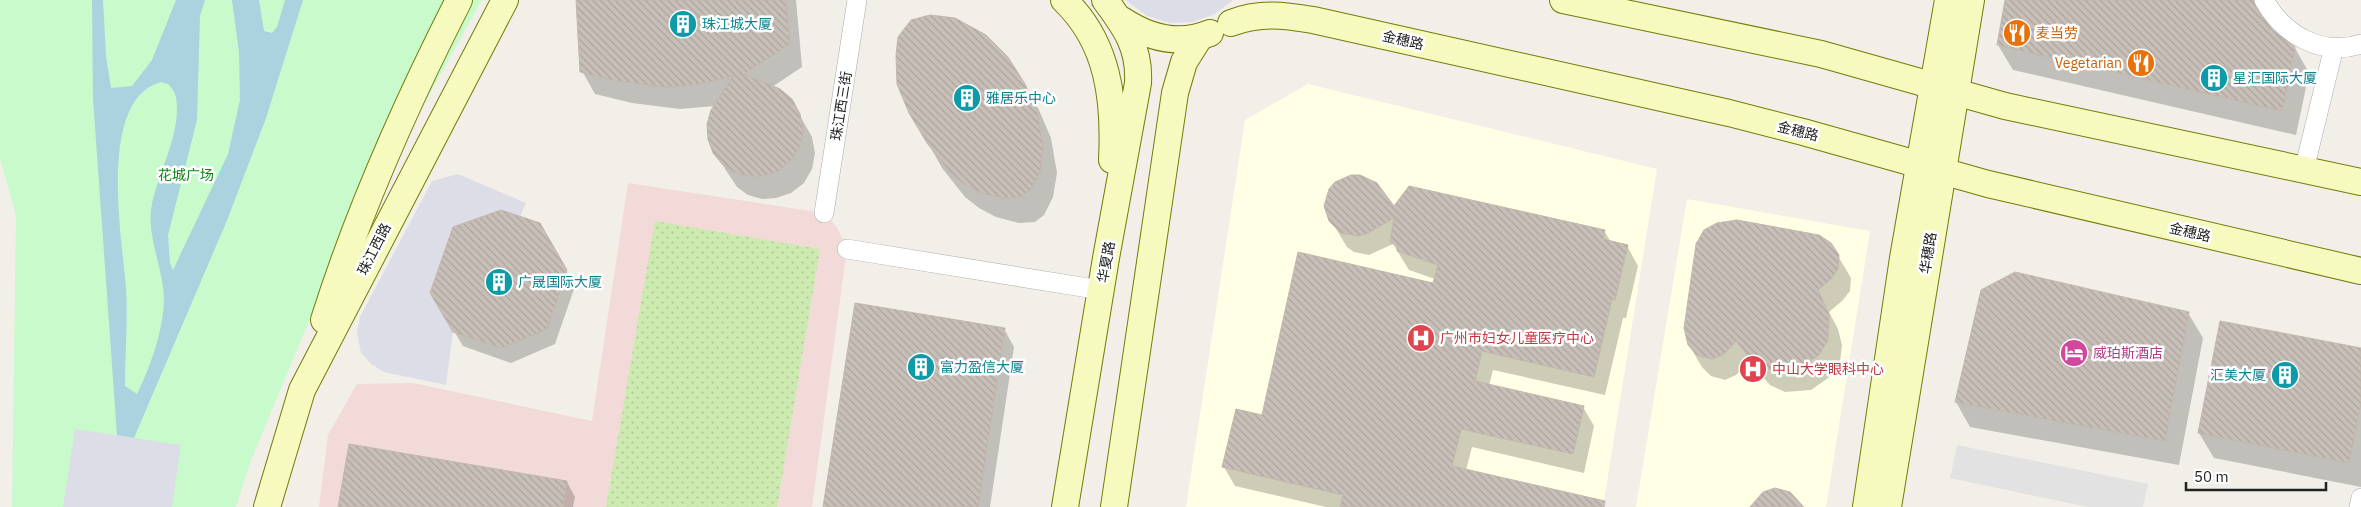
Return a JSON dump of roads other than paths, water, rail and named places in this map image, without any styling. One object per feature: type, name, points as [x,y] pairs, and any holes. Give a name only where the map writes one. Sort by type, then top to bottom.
[{"type":"main road","points":[[302,390],[343,260],[360,216],[391,141],[459,0]]},
{"type":"main road","name":"珠江西路","points":[[267,507],[302,390],[505,0]]},
{"type":"main road","points":[[1064,0],[1084,21],[1095,41],[1110,89],[1114,116],[1106,258]]},
{"type":"main road","name":"华夏路","points":[[1065,507],[1106,258],[1132,124],[1139,68],[1135,51],[1122,20],[1105,0]]},
{"type":"main road","name":"华夏路","points":[[1122,20],[1155,37],[1169,40],[1199,38],[1231,23],[1244,12],[1252,0]]},
{"type":"main road","points":[[1564,0],[1821,54],[1944,91],[2026,111],[2361,182]]},
{"type":"main road","name":"华穗路","points":[[1944,91],[1948,0]]},
{"type":"main road","name":"华穗路","points":[[1866,507],[1944,91],[1971,0]]},
{"type":"main road","name":"金穗路","points":[[1231,23],[1244,18],[1309,10],[1819,136],[1930,169],[2361,271]]},
{"type":"main road","points":[[1114,507],[1168,131],[1179,75],[1199,38]]},
{"type":"main road","points":[[1132,124],[1168,131]]},
{"type":"main road","name":"华穗路","points":[[1888,507],[1930,169]]},
{"type":"street","name":"珠江西三街","points":[[824,212],[857,0]]},
{"type":"street","points":[[2264,0],[2279,22],[2299,38],[2324,46],[2334,47],[2351,47],[2361,44]]},
{"type":"street","points":[[2304,170],[2334,47]]},
{"type":"street","points":[[847,249],[1101,290]]},
{"type":"street","points":[[2359,507],[2361,498]]},
{"type":"water","points":[[92,0],[103,0],[106,56],[111,88],[132,86],[152,60],[176,0],[205,0],[200,16],[197,120],[168,235],[170,263],[173,270],[228,154],[240,100],[239,52],[232,0],[259,0],[264,31],[272,33],[277,27],[285,0],[303,0],[266,118],[228,218],[134,438],[117,435],[93,99]],"holes":[[[161,82],[168,84],[176,97],[176,124],[155,191],[151,214],[152,235],[163,287],[163,313],[153,356],[137,394],[125,386],[127,299],[118,206],[118,173],[121,142],[128,114],[141,94]]]},
{"type":"place","name":"珠江城大厦","points":[[683,24]]},
{"type":"place","name":"麦当劳","points":[[2017,33]]},
{"type":"place","name":"Vegetarian","points":[[2141,63]]},
{"type":"place","name":"星汇国际大厦","points":[[2214,78]]},
{"type":"place","name":"雅居乐中心","points":[[967,98]]},
{"type":"place","name":"广晟国际大厦","points":[[499,282]]},
{"type":"place","name":"广州市妇女儿童医疗中心","points":[[1421,338]]},
{"type":"place","name":"威珀斯酒店","points":[[2074,353]]},
{"type":"place","name":"富力盈信大厦","points":[[921,367]]},
{"type":"place","name":"中山大学眼科中心","points":[[1753,369]]},
{"type":"place","name":"汇美大厦","points":[[2285,375]]},
{"type":"park label","name":"花城广场","points":[[186,175]]}]
